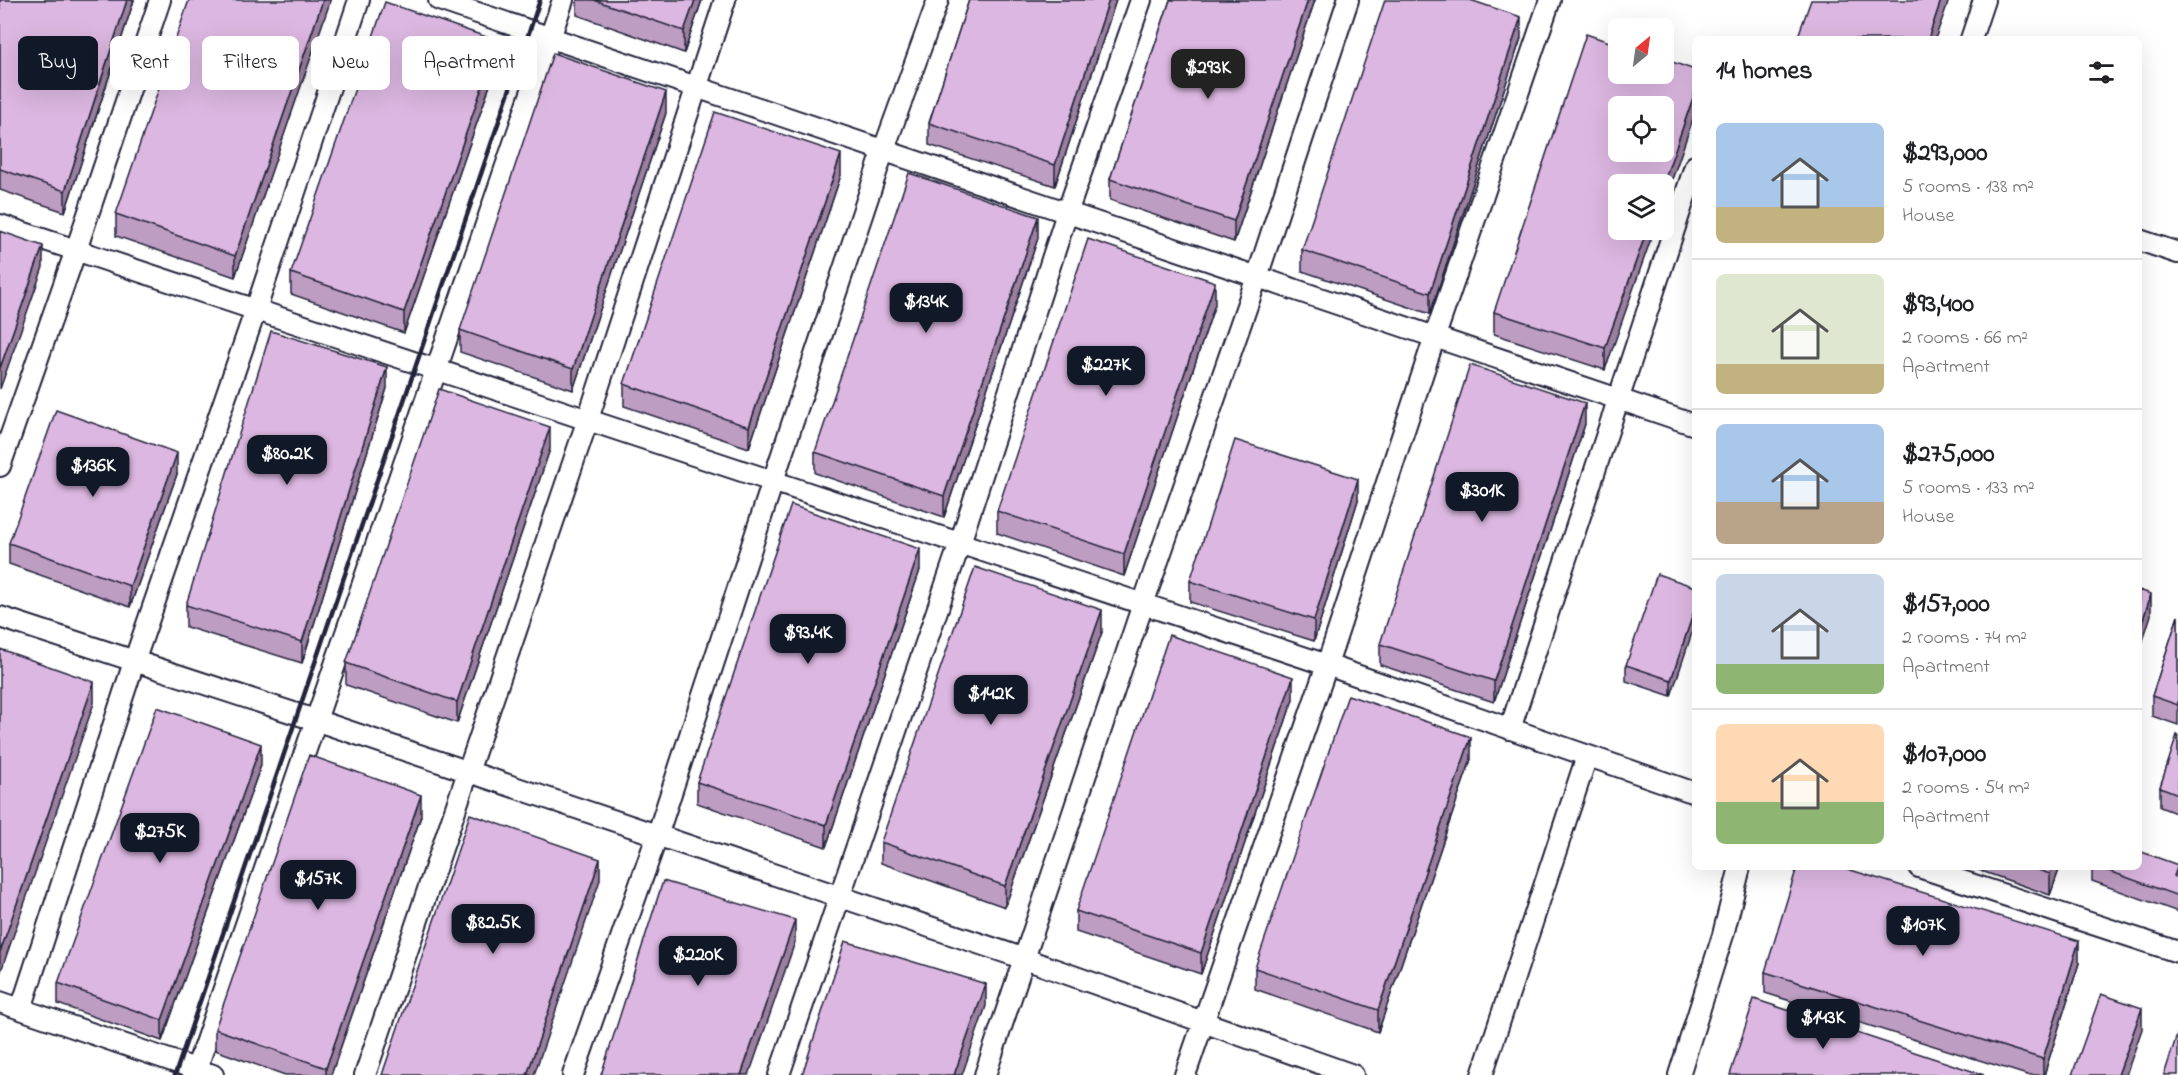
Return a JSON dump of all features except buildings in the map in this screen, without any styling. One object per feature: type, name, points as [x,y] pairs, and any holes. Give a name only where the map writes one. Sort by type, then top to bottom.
[{"type":"lane","points":[[0,466],[160,0]]},
{"type":"lane","points":[[21,1009],[135,659],[256,309],[359,0]]},
{"type":"lane","points":[[440,0],[1692,424]]},
{"type":"lane","points":[[0,1002],[204,1072],[315,720],[563,0]]},
{"type":"lane","points":[[365,1075],[588,419],[725,0]]},
{"type":"lane","points":[[573,1075],[657,836],[884,149],[938,0]]},
{"type":"lane","points":[[779,1075],[960,543],[1067,213],[1141,0]]},
{"type":"lane","points":[[986,1075],[1143,604],[1257,277],[1348,0]]},
{"type":"lane","points":[[1972,36],[1984,0]]},
{"type":"lane","points":[[1185,1075],[1327,665],[1545,2]]},
{"type":"lane","points":[[1510,729],[1692,175]]},
{"type":"lane","points":[[0,225],[1327,665],[1692,792]]},
{"type":"lane","points":[[2142,241],[2178,253]]},
{"type":"lane","points":[[0,617],[135,659],[1025,959],[1353,1075]]},
{"type":"lane","points":[[1482,1075],[1587,756]]},
{"type":"lane","points":[[1679,1075],[1723,935],[1739,870]]},
{"type":"lane","points":[[1928,870],[2178,952]]},
{"type":"railway","points":[[175,1075],[540,0]]}]
